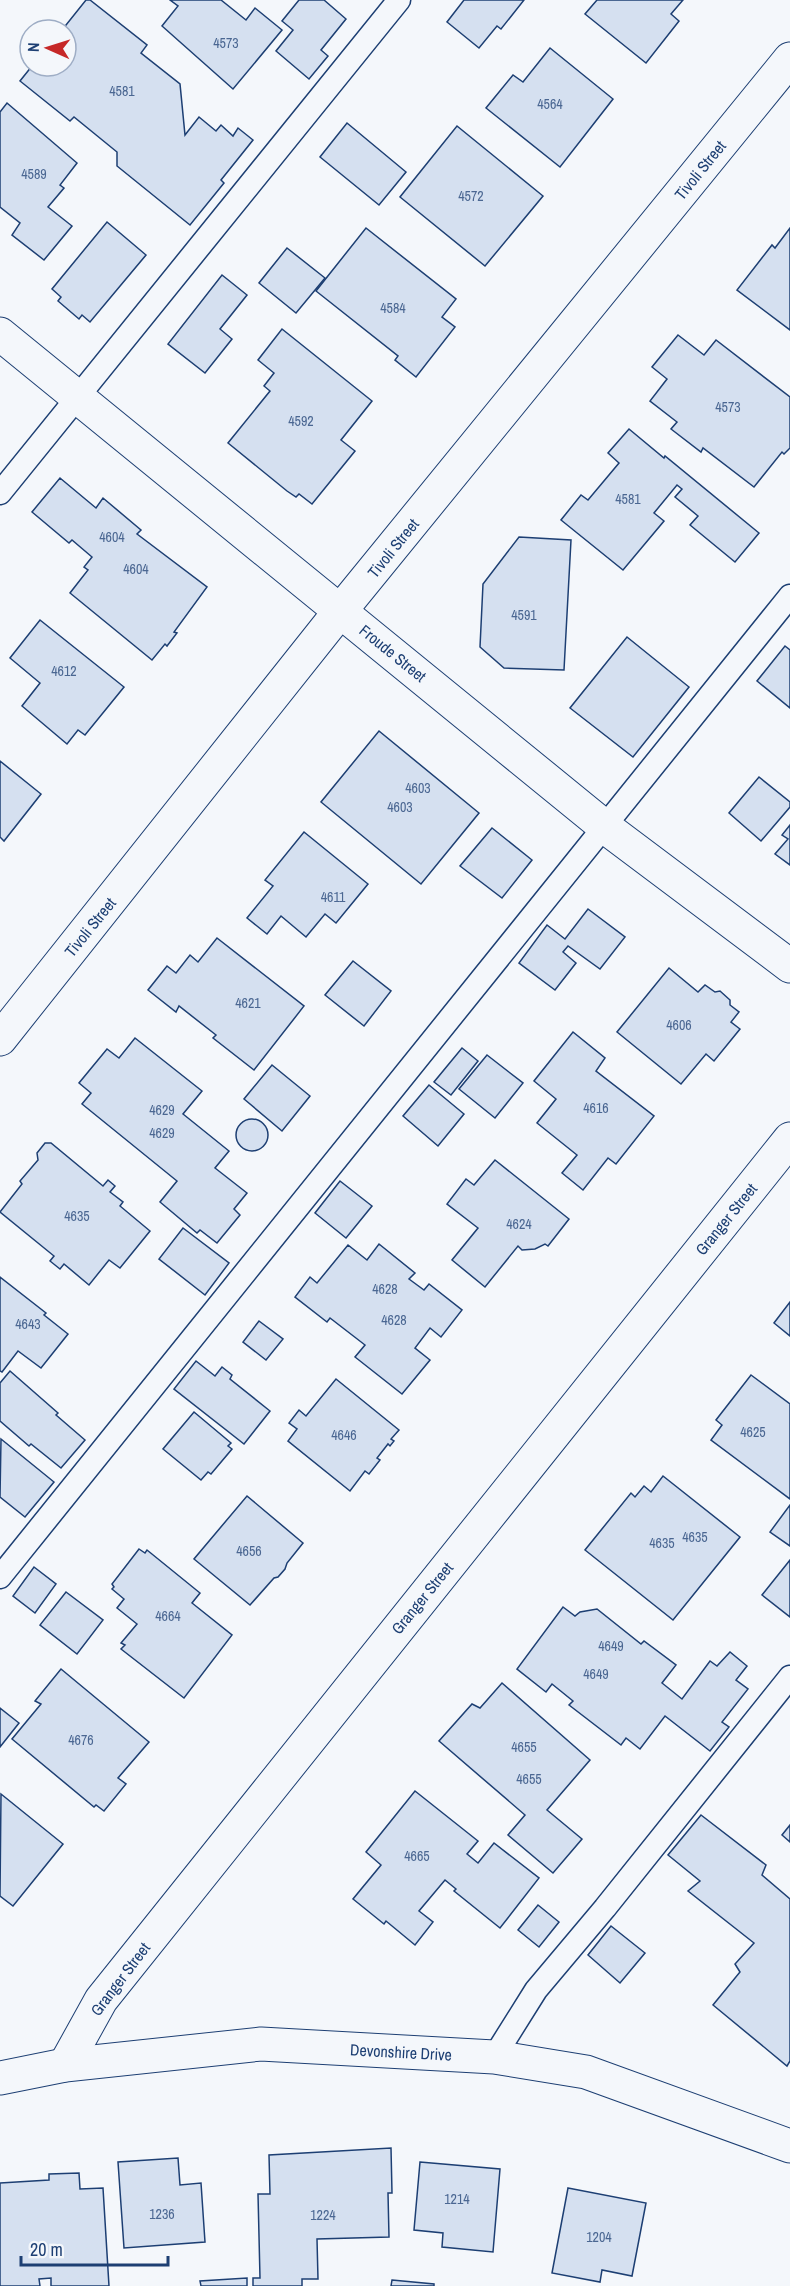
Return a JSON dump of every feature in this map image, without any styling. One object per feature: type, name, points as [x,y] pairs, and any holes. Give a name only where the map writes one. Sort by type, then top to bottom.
[{"type":"street","name":"Tivoli Street","points":[[0,1039],[341,610],[790,59]]},
{"type":"street","name":"Froude Street","points":[[0,334],[605,827],[790,966]]},
{"type":"street","name":"Granger Street","points":[[65,2065],[101,2000],[790,1139]]},
{"type":"street","name":"Devonshire Drive","points":[[0,2078],[65,2065],[261,2044],[494,2057],[586,2072],[790,2146]]},
{"type":"lane","points":[[0,493],[399,0]]},
{"type":"lane","points":[[0,1577],[790,596]]},
{"type":"lane","points":[[494,2057],[536,1990],[605,1908],[790,1677]]},
{"type":"building","points":[[86,0],[90,0],[147,45],[141,53],[180,84],[185,135],[199,117],[216,131],[221,125],[233,136],[238,128],[253,140],[221,180],[224,183],[190,225],[117,166],[117,152],[74,117],[70,121],[20,81],[22,78],[78,78],[78,18],[72,18]]},
{"type":"building","points":[[170,0],[221,0],[246,20],[255,8],[282,30],[233,89],[162,26],[178,6]]},
{"type":"building","points":[[299,0],[324,0],[346,19],[321,50],[328,56],[309,79],[276,51],[293,30],[282,21]]},
{"type":"building","points":[[464,0],[524,0],[501,29],[497,26],[479,48],[447,22]]},
{"type":"building","points":[[597,0],[683,0],[671,14],[679,21],[646,63],[585,14]]},
{"type":"building","points":[[550,48],[613,99],[560,167],[486,108],[513,75],[523,82]]},
{"type":"building","points":[[7,103],[77,163],[60,185],[64,188],[48,207],[72,226],[44,260],[12,235],[20,223],[0,207],[0,112]]},
{"type":"building","points":[[347,123],[406,172],[379,205],[320,157]]},
{"type":"building","points":[[457,126],[543,196],[485,266],[400,197]]},
{"type":"building","points":[[107,222],[146,255],[90,322],[82,315],[79,319],[58,301],[61,297],[52,289]]},
{"type":"building","points":[[366,228],[456,299],[442,317],[455,327],[416,377],[395,360],[398,356],[316,291]]},
{"type":"building","points":[[790,228],[790,330],[737,290],[772,245],[775,248]]},
{"type":"building","points":[[287,248],[325,278],[296,313],[259,283]]},
{"type":"building","points":[[222,275],[247,295],[220,329],[232,339],[205,373],[168,344]]},
{"type":"building","points":[[282,329],[372,401],[341,440],[355,451],[312,504],[299,494],[296,497],[287,491],[228,443],[270,391],[264,386],[274,373],[258,360]]},
{"type":"building","points":[[678,335],[704,355],[716,340],[790,397],[790,448],[784,454],[782,452],[754,487],[703,448],[701,452],[671,429],[677,422],[650,401],[667,379],[652,367]]},
{"type":"building","points":[[629,429],[759,533],[735,562],[690,525],[698,516],[675,497],[682,489],[677,485],[654,513],[664,521],[623,570],[561,520],[581,495],[588,500],[619,463],[608,453]]},
{"type":"building","points":[[60,478],[96,508],[103,498],[141,530],[137,534],[207,587],[174,632],[177,633],[152,660],[70,593],[88,570],[84,567],[92,557],[72,540],[69,543],[32,512]]},
{"type":"building","points":[[519,537],[571,540],[564,670],[504,668],[480,647],[483,584]]},
{"type":"building","points":[[40,620],[124,687],[85,735],[78,730],[67,744],[22,706],[40,683],[10,658]]},
{"type":"building","points":[[627,637],[689,687],[633,757],[570,708]]},
{"type":"building","points":[[785,646],[790,650],[790,708],[757,681]]},
{"type":"building","points":[[379,731],[479,813],[421,884],[321,802]]},
{"type":"building","points":[[0,761],[41,794],[4,841],[0,837]]},
{"type":"building","points":[[759,777],[790,802],[790,807],[761,841],[729,813]]},
{"type":"building","points":[[790,825],[790,865],[775,854],[788,839],[782,835]]},
{"type":"building","points":[[492,828],[532,860],[502,898],[460,866]]},
{"type":"building","points":[[304,832],[368,884],[336,923],[325,914],[306,937],[281,916],[267,934],[247,918],[273,886],[265,880]]},
{"type":"building","points":[[588,909],[625,937],[600,969],[568,946],[563,952],[576,963],[555,990],[519,963],[547,925],[565,939]]},
{"type":"building","points":[[217,938],[304,1006],[254,1070],[213,1038],[216,1035],[179,1006],[176,1012],[148,990],[167,966],[176,973],[190,955],[198,962]]},
{"type":"building","points":[[353,961],[391,991],[364,1026],[325,995]]},
{"type":"building","points":[[669,968],[698,992],[705,985],[715,992],[720,991],[730,1000],[730,1005],[739,1012],[731,1022],[740,1029],[714,1061],[706,1054],[681,1084],[617,1032]]},
{"type":"building","points":[[573,1032],[605,1058],[596,1071],[654,1116],[616,1164],[608,1158],[583,1190],[562,1173],[577,1155],[537,1123],[556,1099],[534,1081]]},
{"type":"building","points":[[135,1038],[202,1091],[183,1114],[229,1151],[215,1168],[247,1193],[234,1209],[240,1215],[217,1243],[200,1230],[197,1233],[160,1202],[177,1181],[82,1104],[91,1093],[79,1083],[107,1049],[119,1058]]},
{"type":"building","points":[[462,1048],[478,1061],[451,1095],[434,1082]]},
{"type":"building","points":[[487,1055],[523,1083],[495,1118],[459,1089]]},
{"type":"building","points":[[272,1065],[310,1096],[282,1131],[244,1099]]},
{"type":"building","points":[[429,1085],[464,1114],[438,1146],[403,1116]]},
{"type":"building","points":[[252,1119],[264,1123],[268,1135],[264,1147],[252,1151],[240,1147],[236,1135],[240,1123]]},
{"type":"building","points":[[45,1143],[51,1143],[103,1186],[108,1180],[115,1186],[110,1192],[123,1202],[120,1206],[150,1231],[120,1268],[109,1260],[89,1285],[64,1264],[60,1269],[50,1261],[54,1256],[0,1212],[22,1184],[20,1181],[38,1160],[37,1153]]},
{"type":"building","points":[[495,1160],[569,1219],[548,1246],[545,1244],[535,1249],[522,1250],[518,1246],[485,1287],[452,1260],[478,1228],[447,1204],[466,1179],[474,1185]]},
{"type":"building","points":[[340,1181],[372,1206],[346,1238],[315,1213]]},
{"type":"building","points":[[183,1228],[229,1263],[205,1295],[159,1259]]},
{"type":"building","points":[[379,1244],[415,1273],[409,1279],[424,1290],[429,1284],[462,1310],[441,1337],[430,1328],[415,1348],[430,1360],[402,1394],[355,1357],[365,1345],[330,1318],[327,1322],[295,1297],[310,1277],[317,1283],[348,1245],[367,1260]]},
{"type":"building","points":[[0,1277],[46,1313],[44,1315],[68,1334],[41,1368],[18,1351],[2,1372],[0,1371]]},
{"type":"building","points":[[790,1302],[790,1336],[774,1323]]},
{"type":"building","points":[[259,1321],[283,1339],[266,1360],[243,1342]]},
{"type":"building","points":[[196,1361],[215,1376],[222,1367],[232,1375],[230,1379],[270,1411],[244,1444],[174,1389]]},
{"type":"building","points":[[10,1371],[85,1440],[61,1468],[31,1444],[29,1446],[0,1421],[0,1383]]},
{"type":"building","points":[[751,1375],[790,1404],[790,1499],[711,1440],[722,1425],[716,1420]]},
{"type":"building","points":[[336,1379],[399,1430],[391,1439],[394,1441],[390,1446],[388,1444],[377,1458],[380,1460],[369,1474],[365,1471],[350,1491],[288,1441],[297,1429],[289,1423],[299,1410],[306,1416]]},
{"type":"building","points":[[194,1412],[231,1443],[228,1446],[232,1449],[211,1474],[208,1472],[201,1480],[163,1449]]},
{"type":"building","points":[[1,1439],[54,1482],[25,1517],[0,1497]]},
{"type":"building","points":[[663,1476],[740,1537],[673,1620],[585,1550],[631,1493],[635,1497],[644,1486],[651,1492]]},
{"type":"building","points":[[247,1496],[303,1543],[285,1569],[250,1605],[194,1559]]},
{"type":"building","points":[[790,1505],[790,1546],[770,1532]]},
{"type":"building","points":[[139,1549],[145,1553],[147,1550],[200,1593],[192,1603],[232,1635],[184,1698],[121,1649],[125,1645],[121,1643],[137,1624],[117,1608],[124,1599],[112,1589],[114,1587],[112,1584]]},
{"type":"building","points":[[790,1560],[790,1617],[762,1595]]},
{"type":"building","points":[[34,1567],[56,1584],[35,1613],[13,1596]]},
{"type":"building","points":[[66,1592],[103,1620],[77,1654],[40,1625]]},
{"type":"building","points":[[563,1607],[575,1616],[580,1612],[597,1609],[641,1644],[644,1641],[676,1665],[662,1683],[682,1699],[710,1661],[717,1666],[730,1652],[747,1666],[736,1680],[748,1689],[722,1722],[729,1727],[710,1751],[665,1716],[640,1749],[626,1738],[621,1745],[569,1705],[573,1701],[552,1684],[546,1692],[517,1669]]},
{"type":"building","points":[[61,1669],[149,1742],[118,1778],[126,1784],[104,1811],[96,1805],[94,1807],[12,1739],[41,1704],[35,1701]]},
{"type":"building","points":[[502,1683],[590,1760],[547,1810],[582,1839],[553,1873],[508,1835],[525,1815],[439,1741],[472,1704],[480,1708]]},
{"type":"building","points":[[0,1708],[19,1723],[0,1747]]},
{"type":"building","points":[[415,1791],[478,1841],[467,1854],[478,1863],[494,1843],[539,1878],[500,1928],[454,1891],[456,1889],[445,1880],[419,1911],[433,1922],[415,1945],[386,1921],[384,1924],[353,1899],[381,1865],[366,1852]]},
{"type":"building","points":[[1,1794],[63,1844],[13,1906],[0,1896]]},
{"type":"building","points":[[701,1815],[766,1865],[762,1875],[790,1899],[790,2061],[787,2066],[713,2005],[740,1972],[735,1964],[754,1943],[688,1891],[700,1881],[668,1855]]},
{"type":"building","points":[[790,1825],[790,1842],[782,1835]]},
{"type":"building","points":[[538,1905],[559,1922],[539,1947],[518,1930]]},
{"type":"building","points":[[611,1926],[645,1953],[620,1983],[588,1955]]},
{"type":"building","points":[[391,2148],[392,2193],[388,2193],[389,2237],[317,2239],[318,2279],[302,2279],[302,2286],[253,2286],[253,2278],[260,2278],[258,2194],[270,2194],[269,2155]]},
{"type":"building","points":[[178,2158],[180,2185],[201,2183],[205,2242],[124,2248],[118,2162]]},
{"type":"building","points":[[420,2162],[500,2169],[493,2252],[442,2247],[443,2233],[414,2230]]},
{"type":"building","points":[[79,2173],[80,2189],[103,2188],[109,2286],[51,2286],[51,2278],[39,2279],[40,2286],[0,2286],[0,2183],[49,2180],[49,2174]]},
{"type":"building","points":[[568,2188],[646,2203],[632,2276],[602,2270],[600,2282],[552,2273]]},
{"type":"building","points":[[247,2278],[247,2286],[201,2286],[200,2281]]},
{"type":"building","points":[[392,2280],[434,2284],[434,2286],[391,2286]]}]
